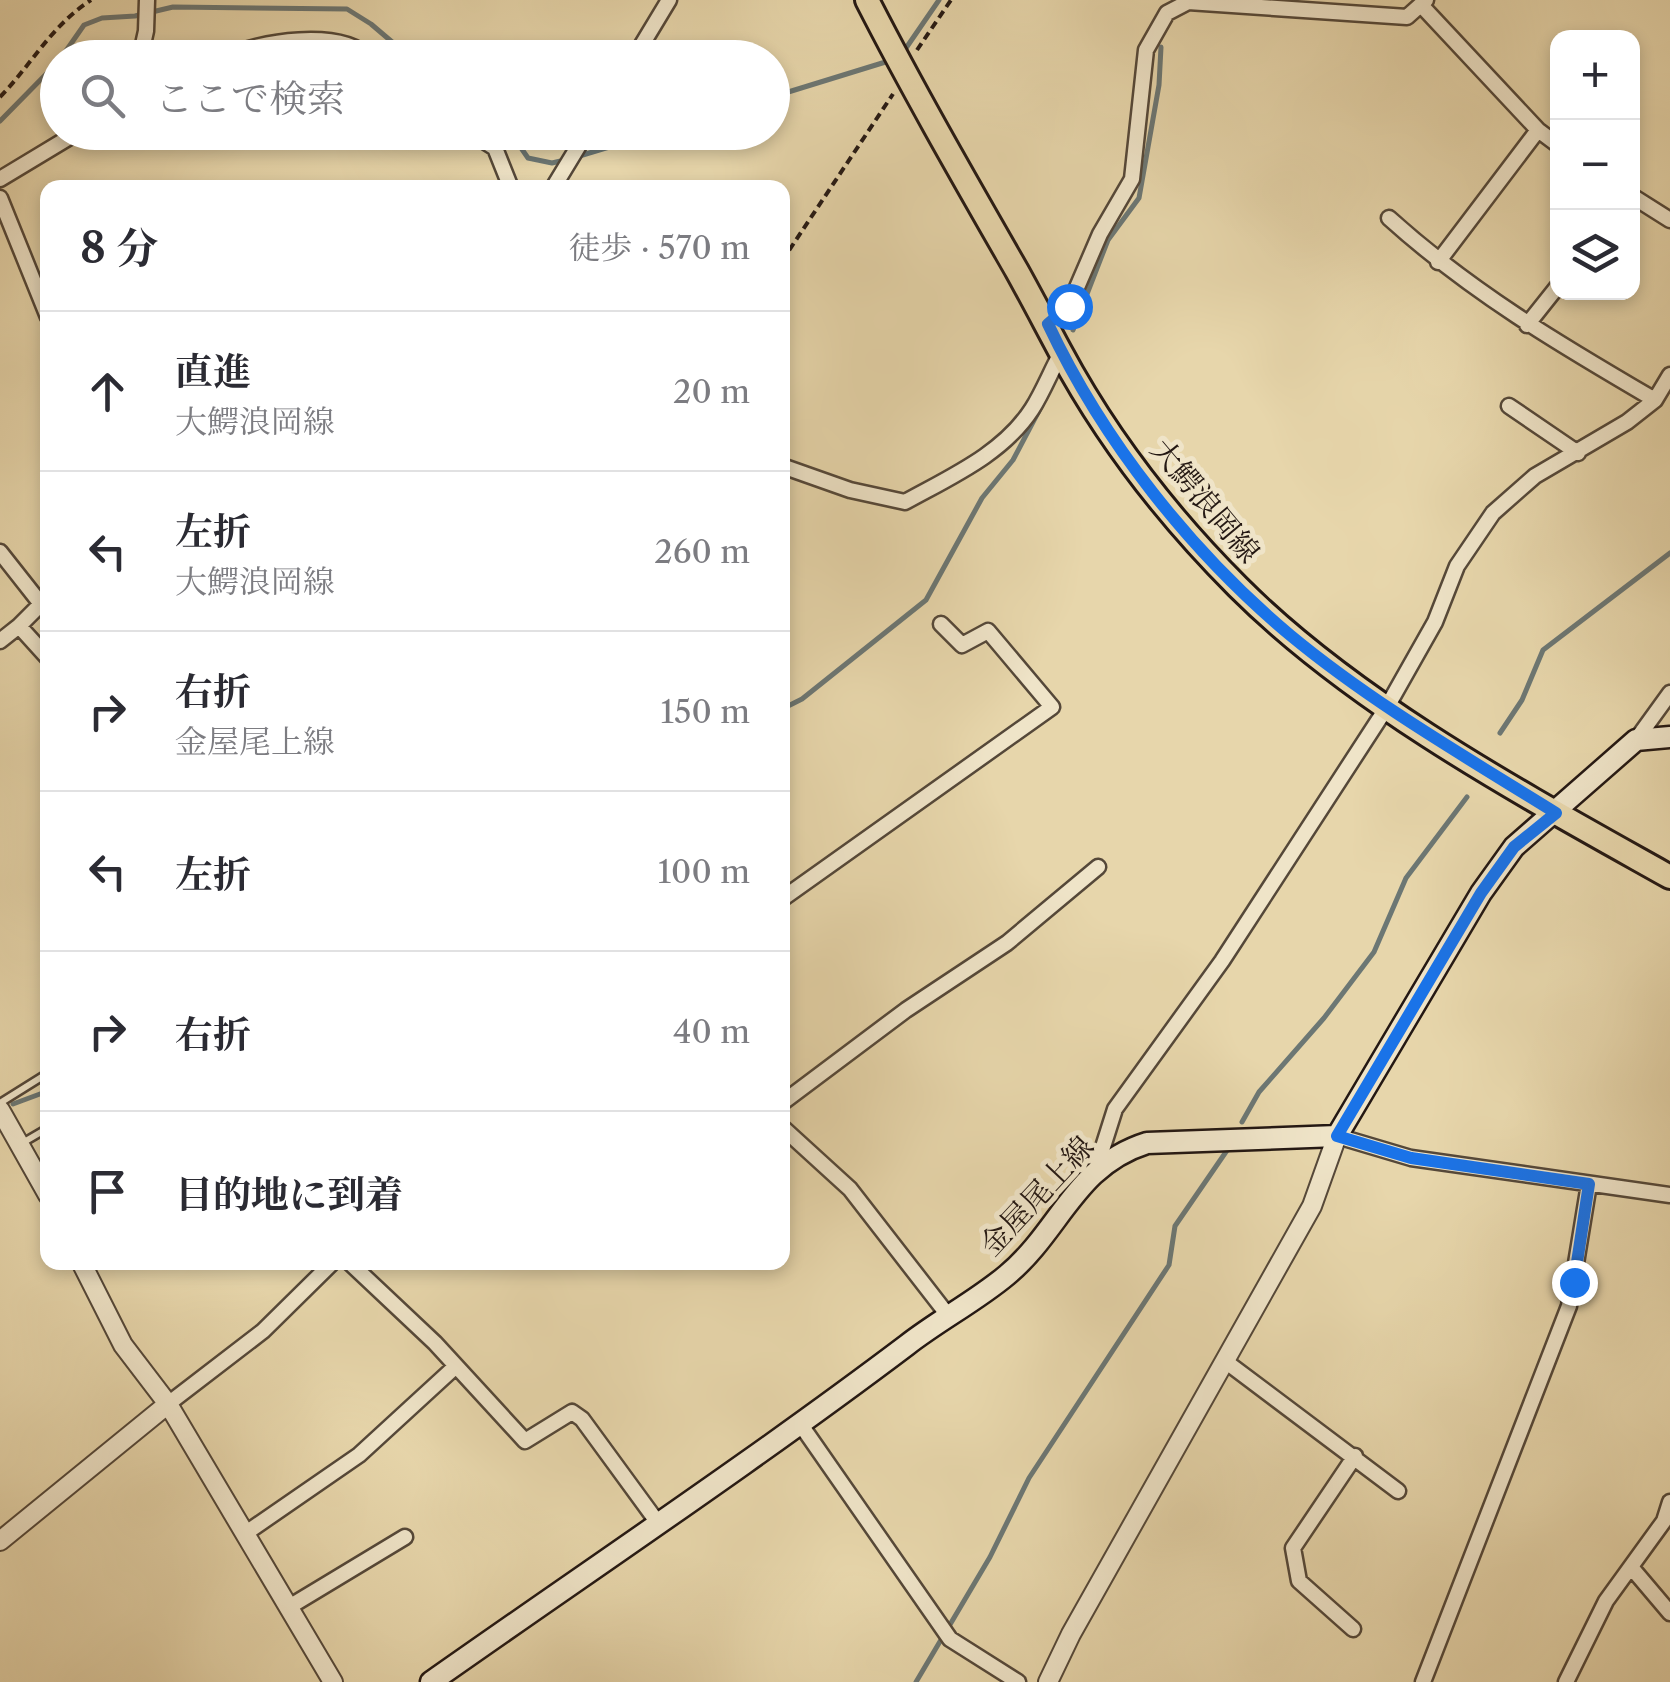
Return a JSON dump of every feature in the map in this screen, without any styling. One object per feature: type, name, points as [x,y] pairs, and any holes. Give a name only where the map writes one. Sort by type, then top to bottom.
[{"type":"main road","name":"大鰐浪岡線","points":[[867,0],[1061,353],[1148,486],[1200,548],[1291,636],[1387,708],[1556,813],[1670,877]]},
{"type":"main road","points":[[1337,1136],[1481,893],[1514,847],[1636,740],[1670,737]]},
{"type":"main road","name":"金屋尾上線","points":[[431,1682],[801,1425],[947,1314],[1005,1277],[1032,1251],[1096,1169],[1120,1151],[1147,1143],[1337,1136]]},
{"type":"street","points":[[144,40],[147,0]]},
{"type":"street","points":[[645,40],[669,0]]},
{"type":"street","points":[[1048,324],[1069,306],[1100,234],[1132,179],[1146,50],[1167,13],[1188,2],[1407,17],[1424,2],[1550,139]]},
{"type":"street","points":[[1438,262],[1538,130]]},
{"type":"street","points":[[0,179],[48,150]]},
{"type":"street","points":[[496,150],[508,180]]},
{"type":"street","points":[[557,180],[576,150]]},
{"type":"street","points":[[0,198],[40,297]]},
{"type":"street","points":[[1640,201],[1670,220]]},
{"type":"street","points":[[1389,218],[1438,262],[1527,325],[1654,400]]},
{"type":"street","points":[[1527,325],[1550,296]]},
{"type":"street","points":[[790,469],[850,490],[905,502],[972,465],[1008,438],[1032,410],[1061,353]]},
{"type":"street","points":[[1096,1169],[1115,1109],[1222,961],[1387,708],[1435,622],[1457,566],[1493,513],[1535,476],[1626,422],[1654,400],[1670,375]]},
{"type":"street","points":[[1509,406],[1578,453]]},
{"type":"street","points":[[0,552],[40,596]]},
{"type":"street","points":[[0,641],[40,604]]},
{"type":"street","points":[[790,893],[1052,707],[988,631],[962,645],[941,624]]},
{"type":"street","points":[[20,626],[40,649]]},
{"type":"street","points":[[1636,740],[1670,693]]},
{"type":"street","points":[[790,1097],[906,1010],[1007,942],[1098,868]]},
{"type":"street","points":[[0,1106],[40,1182]]},
{"type":"street","points":[[790,1134],[850,1189],[947,1314]]},
{"type":"street","points":[[1048,1682],[1071,1634],[1312,1206],[1337,1136],[1411,1158],[1670,1195]]},
{"type":"street","points":[[1423,1682],[1570,1306],[1589,1184]]},
{"type":"street","points":[[85,1270],[123,1345],[168,1404],[333,1682]]},
{"type":"street","points":[[0,1541],[263,1331],[326,1270]]},
{"type":"street","points":[[357,1270],[435,1343],[525,1441],[572,1412],[582,1419],[658,1523]]},
{"type":"street","points":[[1226,1361],[1398,1490]]},
{"type":"street","points":[[246,1534],[360,1456],[456,1366]]},
{"type":"street","points":[[801,1425],[946,1632],[1018,1682]]},
{"type":"street","points":[[1352,1628],[1299,1581],[1293,1548],[1355,1456]]},
{"type":"street","points":[[1566,1682],[1606,1601],[1664,1521],[1670,1502]]},
{"type":"street","points":[[289,1608],[405,1538]]},
{"type":"street","points":[[1631,1567],[1670,1613]]},
{"type":"lane","points":[[0,1106],[40,1078]]},
{"type":"lane","points":[[18,1145],[40,1133]]},
{"type":"path","points":[[44,40],[90,0]]},
{"type":"path","points":[[790,249],[890,96],[907,77],[951,0]]},
{"type":"path","points":[[0,98],[40,46]]},
{"type":"waterway","points":[[904,51],[939,0]]},
{"type":"waterway","points":[[74,40],[84,25],[102,18],[135,16],[173,7],[347,9],[390,40]]},
{"type":"waterway","points":[[1073,330],[1108,240],[1139,198],[1159,85],[1161,47]]},
{"type":"waterway","points":[[790,91],[892,60]]},
{"type":"waterway","points":[[0,121],[40,80]]},
{"type":"waterway","points":[[522,150],[528,158],[552,163],[565,160]]},
{"type":"waterway","points":[[576,157],[599,150]]},
{"type":"waterway","points":[[790,705],[926,600],[982,498],[1013,460],[1042,405]]},
{"type":"waterway","points":[[1500,733],[1522,700],[1543,650],[1670,553]]},
{"type":"waterway","points":[[1242,1122],[1259,1092],[1324,1018],[1374,952],[1406,878],[1467,797]]},
{"type":"waterway","points":[[13,1104],[40,1094]]},
{"type":"waterway","points":[[916,1682],[990,1557],[1029,1478],[1169,1265],[1175,1226],[1230,1146]]},
{"type":"route","points":[[1069,306],[1048,324],[1061,353],[1148,486],[1200,548],[1291,636],[1387,708],[1556,813],[1514,847],[1481,893],[1337,1136],[1411,1158],[1589,1184],[1574,1282]]}]
